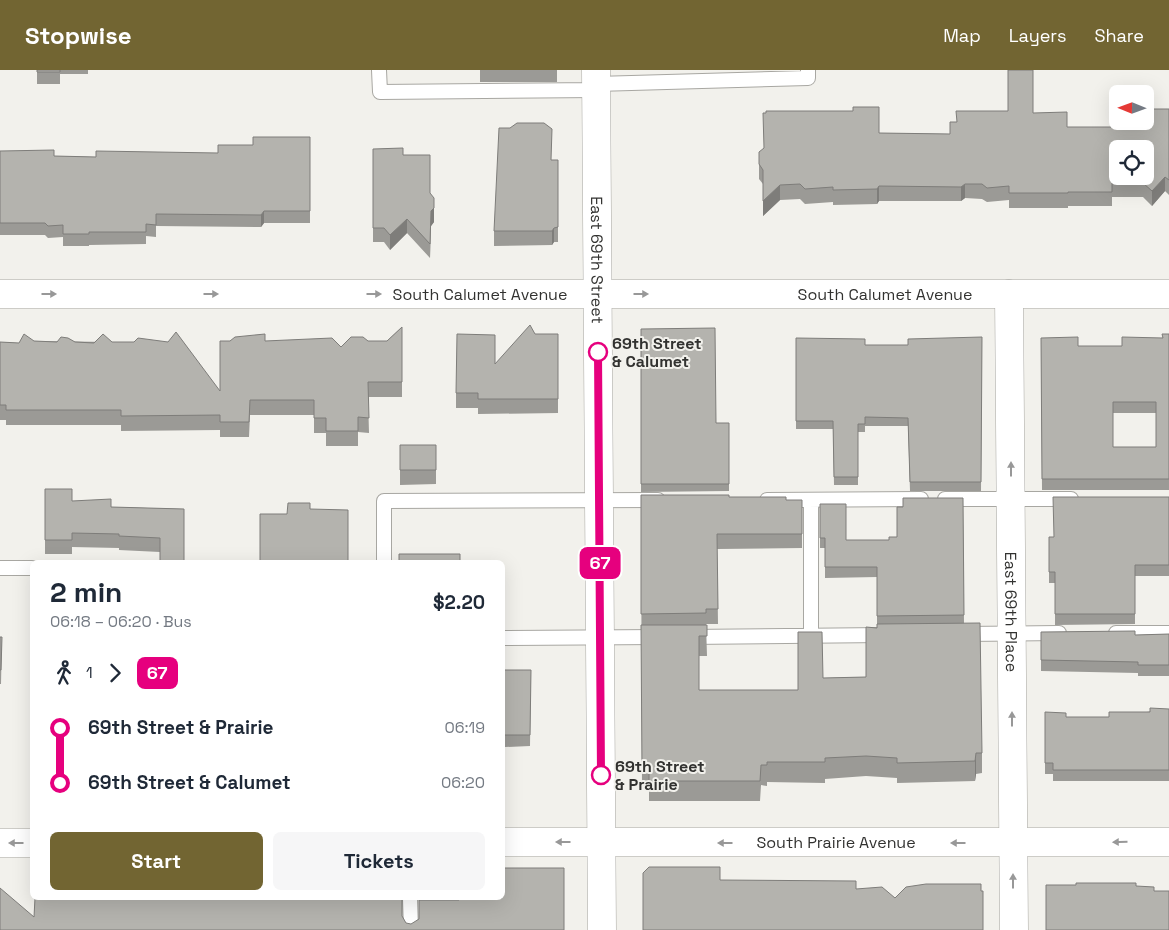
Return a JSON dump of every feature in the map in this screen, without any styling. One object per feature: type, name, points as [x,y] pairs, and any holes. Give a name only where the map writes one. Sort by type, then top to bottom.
[{"type":"street","name":"East 69th Street","points":[[596,81],[602,930]]},
{"type":"street","name":"South Calumet Avenue","points":[[0,294],[1169,294]]},
{"type":"street","name":"East 69th Place","points":[[1009,294],[1014,930]]},
{"type":"street","name":"South Prairie Avenue","points":[[505,842],[1013,844],[1169,842]]},
{"type":"street","points":[[0,843],[30,843]]},
{"type":"lane","points":[[379,70],[380,92],[596,81],[808,78],[808,70]]},
{"type":"lane","points":[[752,500],[1083,499]]},
{"type":"lane","points":[[384,560],[384,501],[674,500]]},
{"type":"lane","points":[[810,635],[811,500]]},
{"type":"lane","points":[[0,568],[30,568]]},
{"type":"lane","points":[[945,634],[1074,633]]},
{"type":"lane","points":[[1103,633],[1169,633]]},
{"type":"lane","points":[[505,638],[897,634]]},
{"type":"lane","points":[[410,900],[410,930]]},
{"type":"building","points":[[37,70],[60,70],[60,72],[37,72]]},
{"type":"building","points":[[1008,70],[1033,70],[1033,113],[1067,112],[1067,127],[1109,127],[1109,130],[1154,130],[1154,109],[1169,109],[1169,180],[1165,177],[1152,191],[1145,185],[1154,185],[1154,140],[1109,140],[1109,185],[1112,185],[1112,192],[1009,193],[1009,186],[987,188],[982,184],[965,184],[961,187],[879,186],[877,189],[833,190],[833,187],[805,189],[800,184],[780,185],[763,201],[763,170],[759,164],[759,152],[764,148],[763,113],[766,113],[766,111],[853,111],[853,107],[879,107],[879,133],[950,134],[950,122],[957,122],[956,111],[1008,111]]},
{"type":"building","points":[[517,123],[544,123],[552,129],[551,160],[558,160],[558,227],[552,231],[494,231],[499,128],[510,128]]},
{"type":"building","points":[[253,137],[310,137],[310,211],[264,211],[261,215],[156,214],[156,225],[146,224],[146,232],[63,234],[63,225],[0,223],[0,151],[54,150],[54,156],[96,157],[96,151],[218,153],[218,145],[253,145]]},
{"type":"building","points":[[403,148],[403,155],[430,155],[430,193],[434,198],[434,208],[431,211],[430,244],[407,219],[390,235],[384,228],[373,228],[373,149]]},
{"type":"building","points":[[530,325],[535,334],[558,334],[558,399],[478,399],[478,393],[456,393],[457,334],[495,335],[495,364]]},
{"type":"building","points":[[402,327],[402,382],[368,382],[369,418],[358,417],[358,431],[326,431],[326,418],[314,418],[314,400],[250,400],[249,422],[220,422],[220,415],[121,416],[121,410],[6,410],[6,405],[0,405],[0,342],[19,343],[24,334],[34,341],[57,342],[61,337],[75,342],[94,343],[103,334],[112,342],[134,342],[138,338],[168,342],[176,332],[220,391],[220,341],[230,341],[235,337],[265,334],[265,341],[332,338],[341,347],[351,337],[363,337],[368,341],[387,341]]},
{"type":"building","points":[[715,328],[716,423],[729,423],[729,484],[641,484],[641,329]]},
{"type":"building","points":[[1162,334],[1169,334],[1169,479],[1042,479],[1041,338],[1078,337],[1078,346],[1122,346],[1122,337],[1163,338]],"holes":[[[1113,402],[1156,402],[1156,447],[1113,447]]]},
{"type":"building","points":[[982,337],[981,482],[910,482],[908,418],[865,417],[865,424],[858,424],[858,477],[834,477],[833,421],[796,421],[796,338],[865,339],[865,345],[908,345],[908,339]]},
{"type":"building","points":[[400,445],[436,445],[436,470],[400,470]]},
{"type":"building","points":[[45,489],[72,489],[72,501],[111,499],[111,507],[184,509],[184,560],[160,560],[160,538],[119,536],[119,534],[72,533],[72,540],[45,540]]},
{"type":"building","points":[[641,495],[729,495],[729,497],[786,497],[786,500],[802,500],[802,534],[717,534],[718,609],[706,609],[706,613],[641,614]]},
{"type":"building","points":[[1053,497],[1169,497],[1169,565],[1135,565],[1135,614],[1055,614],[1055,572],[1049,572],[1049,537],[1054,537]]},
{"type":"building","points":[[903,498],[963,498],[964,615],[877,616],[877,567],[825,567],[825,538],[820,538],[820,504],[846,504],[846,540],[889,540],[889,537],[897,537],[897,507],[903,507]]},
{"type":"building","points":[[288,503],[310,503],[310,509],[348,510],[348,560],[260,560],[260,514],[287,514]]},
{"type":"building","points":[[399,554],[460,554],[460,560],[399,560]]},
{"type":"building","points":[[980,623],[982,753],[976,753],[975,761],[897,763],[897,758],[866,756],[825,758],[825,762],[767,762],[767,765],[761,765],[760,781],[649,781],[649,768],[642,768],[641,625],[707,625],[707,636],[699,636],[699,690],[798,690],[798,632],[822,632],[823,678],[866,677],[866,627],[877,628],[877,624]]},
{"type":"building","points":[[1135,631],[1135,635],[1169,634],[1169,665],[1138,665],[1138,662],[1041,660],[1041,632]]},
{"type":"building","points":[[0,637],[2,637],[1,670],[0,670]]},
{"type":"building","points":[[505,670],[531,670],[530,735],[505,735]]},
{"type":"building","points":[[1150,708],[1169,709],[1169,770],[1053,770],[1053,763],[1045,763],[1045,712],[1066,713],[1066,717],[1109,717],[1109,712],[1150,712]]},
{"type":"building","points":[[649,867],[720,867],[720,880],[856,881],[856,889],[882,887],[895,898],[906,887],[926,884],[981,884],[981,891],[983,891],[983,930],[643,930],[643,873]]},
{"type":"building","points":[[505,868],[564,868],[564,930],[0,930],[0,888],[34,917],[35,900],[402,900],[402,916],[406,923],[411,924],[419,919],[419,900],[505,900]]},
{"type":"building","points":[[1076,883],[1136,883],[1136,886],[1154,887],[1154,891],[1169,891],[1169,930],[1046,930],[1046,885],[1076,885]]},
{"type":"bus line","name":"67","points":[[598,352],[601,775]]},
{"type":"place","name":"69th Street & Calumet","points":[[598,352]]},
{"type":"place","name":"69th Street & Prairie","points":[[601,775]]}]
